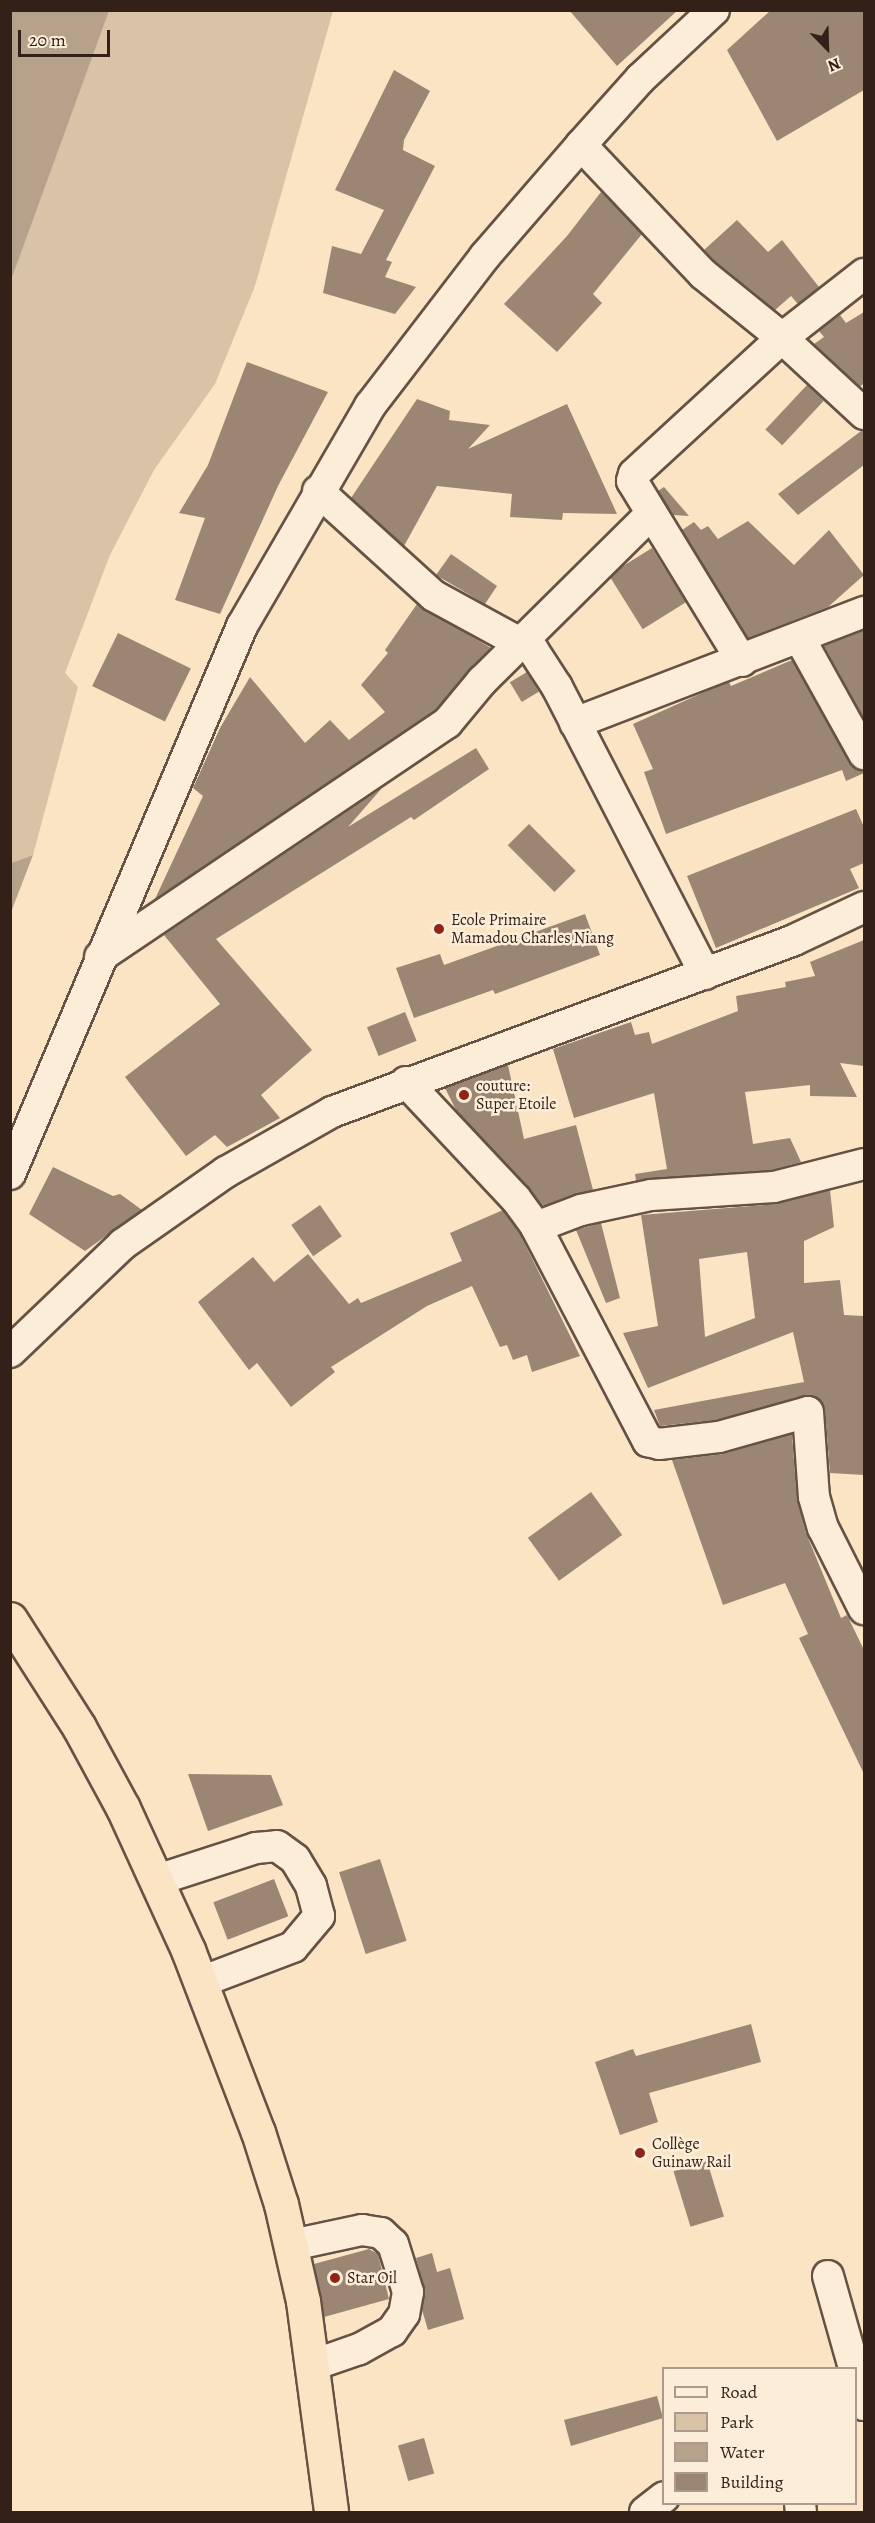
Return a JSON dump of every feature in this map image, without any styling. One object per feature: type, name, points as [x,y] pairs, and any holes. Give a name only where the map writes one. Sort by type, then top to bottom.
[{"type":"highway","points":[[10,1619],[79,1727],[157,1880],[201,1982],[258,2132],[292,2246],[313,2365],[331,2512]]},
{"type":"street","points":[[10,1174],[242,626],[318,491],[370,406],[485,256],[640,79],[714,10]]},
{"type":"street","points":[[581,145],[703,274],[782,338],[864,414]]},
{"type":"street","points":[[742,661],[634,488],[634,474],[782,338],[864,274]]},
{"type":"street","points":[[318,491],[434,596],[470,617],[523,642],[547,668],[705,974]]},
{"type":"street","points":[[100,957],[447,723],[482,681],[651,514]]},
{"type":"street","points":[[575,723],[800,639],[864,612]]},
{"type":"street","points":[[800,639],[864,754]]},
{"type":"street","points":[[10,1352],[123,1244],[196,1192],[332,1112],[406,1082],[794,940],[864,907]]},
{"type":"street","points":[[406,1082],[516,1199],[536,1227],[648,1441],[659,1444],[719,1437],[808,1412],[814,1497],[823,1528],[857,1576],[864,1609]]},
{"type":"street","points":[[536,1227],[581,1210],[651,1196],[774,1187],[864,1164]]},
{"type":"street","points":[[157,1880],[256,1848],[277,1846],[295,1858],[311,1886],[319,1916],[293,1947],[201,1982]]},
{"type":"street","points":[[292,2246],[362,2230],[381,2233],[393,2244],[408,2292],[404,2314],[392,2331],[359,2349],[313,2365]]},
{"type":"street","points":[[828,2276],[854,2367]]},
{"type":"street","points":[[857,2380],[864,2404]]},
{"type":"street","points":[[645,2512],[662,2498]]},
{"type":"green space","points":[[109,11],[333,11],[255,286],[215,384],[154,470],[110,555],[65,673],[78,687],[33,855],[11,863],[10,280]]},
{"type":"water","points":[[10,11],[109,11],[11,280]]},
{"type":"water","points":[[33,855],[11,912],[11,863]]},
{"type":"building","points":[[569,10],[678,10],[617,66]]},
{"type":"building","points":[[771,10],[864,10],[864,90],[777,141],[727,50]]},
{"type":"building","points":[[394,70],[430,91],[404,140],[403,150],[435,166],[386,260],[392,262],[385,277],[416,287],[395,314],[323,293],[332,246],[361,254],[384,210],[335,190]]},
{"type":"building","points":[[601,192],[642,234],[593,294],[602,303],[557,352],[504,304],[567,236]]},
{"type":"building","points":[[737,220],[768,252],[782,240],[819,287],[798,304],[791,296],[775,310],[715,261],[704,250]]},
{"type":"building","points":[[864,312],[864,383],[860,387],[814,344],[824,337],[819,331],[840,315],[846,323]]},
{"type":"building","points":[[247,362],[328,392],[278,486],[220,614],[175,600],[205,518],[179,513],[208,465]]},
{"type":"building","points":[[807,385],[824,401],[782,445],[765,430]]},
{"type":"building","points":[[417,399],[450,411],[449,420],[490,425],[468,449],[567,404],[617,514],[563,513],[562,520],[510,517],[512,494],[437,486],[404,546],[351,498]]},
{"type":"building","points":[[864,431],[864,465],[798,515],[778,494]]},
{"type":"building","points":[[664,487],[689,516],[673,515],[658,491]]},
{"type":"building","points":[[748,521],[794,565],[829,530],[864,575],[828,607],[748,638],[682,530],[694,522],[701,530],[708,526],[718,539]]},
{"type":"building","points":[[652,548],[686,602],[643,629],[609,575]]},
{"type":"building","points":[[451,554],[497,586],[485,604],[436,575]]},
{"type":"building","points":[[417,604],[491,648],[435,710],[155,899],[203,796],[193,788],[220,728],[250,677],[305,743],[330,720],[349,740],[385,712],[361,685],[388,653],[385,650]]},
{"type":"building","points":[[864,630],[864,719],[824,646]]},
{"type":"building","points":[[118,633],[191,669],[165,722],[92,686]]},
{"type":"building","points":[[792,660],[849,762],[864,773],[846,781],[842,770],[666,834],[644,772],[653,769],[633,724],[709,690],[729,682],[731,686]]},
{"type":"building","points":[[527,672],[539,692],[522,702],[510,682]]},
{"type":"building","points":[[476,748],[489,769],[414,820],[411,817],[216,939],[312,1050],[261,1095],[280,1118],[227,1147],[215,1135],[186,1156],[125,1077],[220,1004],[164,935],[382,788],[348,827]]},
{"type":"building","points":[[856,809],[864,827],[864,863],[850,869],[859,888],[716,948],[687,876]]},
{"type":"building","points":[[529,824],[576,871],[554,892],[508,845]]},
{"type":"building","points":[[585,914],[600,955],[495,994],[493,990],[414,1018],[396,968],[440,954],[444,965]]},
{"type":"building","points":[[864,940],[864,1066],[840,1063],[857,1097],[810,1096],[810,1085],[745,1092],[753,1144],[790,1138],[801,1162],[771,1170],[636,1181],[635,1174],[667,1169],[654,1093],[574,1118],[553,1049],[631,1022],[635,1035],[649,1032],[652,1044],[738,1011],[736,996],[786,987],[785,982],[815,976],[810,962]]},
{"type":"building","points":[[405,1012],[417,1041],[379,1056],[367,1027]]},
{"type":"building","points":[[508,1065],[524,1139],[576,1125],[593,1190],[542,1206],[456,1110],[445,1088]]},
{"type":"building","points":[[53,1167],[113,1196],[120,1194],[142,1210],[85,1251],[29,1214]]},
{"type":"building","points":[[830,1190],[834,1227],[804,1241],[804,1283],[840,1280],[844,1315],[864,1316],[864,1475],[830,1473],[825,1411],[821,1401],[813,1395],[716,1420],[660,1426],[654,1410],[804,1382],[793,1332],[648,1388],[623,1333],[658,1326],[641,1215],[775,1204]],"holes":[[[747,1252],[755,1318],[705,1337],[699,1259]]]},
{"type":"building","points":[[320,1205],[342,1236],[313,1256],[291,1225]]},
{"type":"building","points":[[503,1210],[521,1236],[580,1356],[532,1372],[527,1355],[513,1360],[507,1345],[500,1347],[472,1286],[427,1306],[331,1367],[335,1372],[291,1407],[257,1363],[249,1370],[198,1302],[253,1257],[274,1282],[308,1254],[349,1304],[358,1298],[361,1303],[462,1261],[450,1233]]},
{"type":"building","points":[[601,1223],[620,1298],[606,1303],[576,1230]]},
{"type":"building","points":[[792,1434],[797,1498],[806,1533],[841,1618],[847,1615],[864,1650],[864,1774],[799,1638],[808,1634],[785,1583],[723,1605],[672,1460],[723,1454]]},
{"type":"building","points":[[591,1492],[622,1535],[559,1581],[528,1538]]},
{"type":"building","points":[[188,1774],[271,1775],[283,1805],[208,1831]]},
{"type":"building","points":[[380,1859],[407,1941],[366,1954],[339,1872]]},
{"type":"building","points":[[274,1879],[288,1916],[228,1940],[213,1902]]},
{"type":"building","points":[[751,2024],[761,2062],[649,2093],[658,2122],[620,2135],[595,2062],[633,2049],[636,2056]]},
{"type":"building","points":[[707,2161],[724,2216],[690,2227],[674,2171]]},
{"type":"building","points":[[369,2249],[378,2254],[389,2299],[324,2317],[314,2264]]},
{"type":"building","points":[[432,2253],[437,2272],[450,2268],[464,2319],[428,2330],[422,2310],[424,2287],[416,2258]]},
{"type":"building","points":[[657,2396],[662,2414],[662,2418],[571,2446],[564,2420]]},
{"type":"building","points":[[424,2438],[434,2474],[408,2481],[398,2445]]},
{"type":"place","name":"Ecole Primaire Mamadou Charles Niang","points":[[439,929]]},
{"type":"place","name":"couture: Super Etoile","points":[[464,1095]]},
{"type":"place","name":"Collège Guinaw Rail","points":[[640,2153]]},
{"type":"place","name":"Star Oil","points":[[335,2278]]}]
